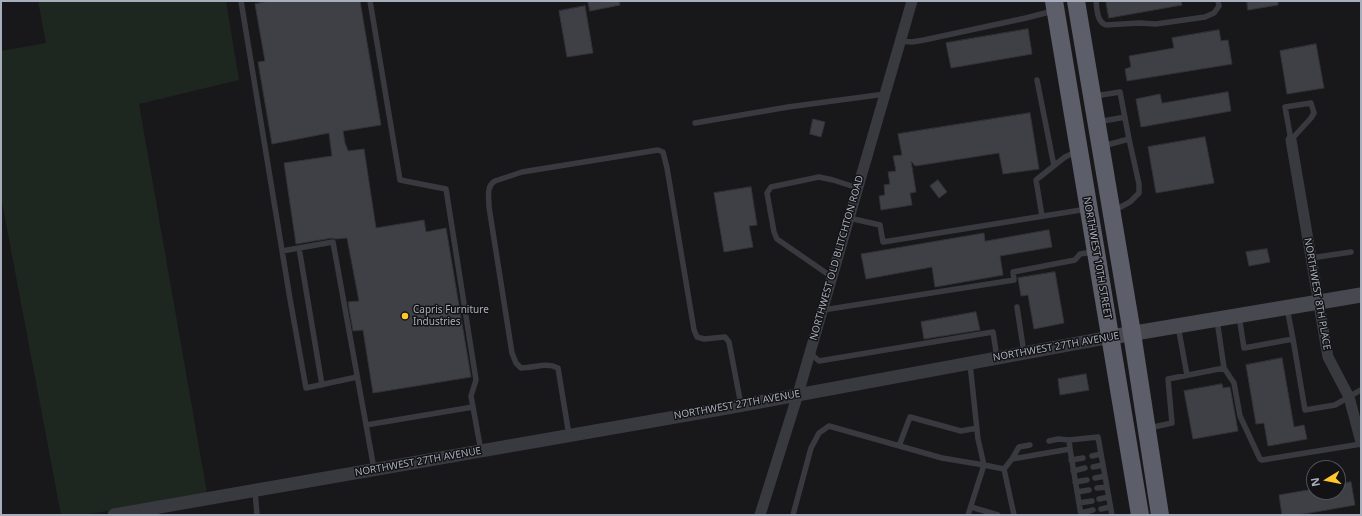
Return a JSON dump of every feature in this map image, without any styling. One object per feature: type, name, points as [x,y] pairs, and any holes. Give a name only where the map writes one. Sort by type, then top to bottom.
[{"type":"highway","points":[[1076,1],[1132,333],[1160,515]]},
{"type":"highway","name":"NORTHWEST 10TH STREET","points":[[1055,6],[1140,515]]},
{"type":"highway","points":[[1079,151],[1100,147]]},
{"type":"main road","name":"NORTHWEST 27TH AVENUE","points":[[1111,337],[1361,295]]},
{"type":"street","name":"NORTHWEST OLD BLITCHTON ROAD","points":[[760,515],[798,394],[912,1]]},
{"type":"street","name":"NORTHWEST 8TH PLACE","points":[[1291,140],[1328,358],[1349,397],[1361,444]]},
{"type":"street","name":"NORTHWEST 27TH AVENUE","points":[[114,515],[741,405],[1111,337]]},
{"type":"lane","points":[[241,1],[306,388],[358,378]]},
{"type":"lane","points":[[370,1],[400,180],[446,189],[476,380],[471,396],[481,451]]},
{"type":"lane","points":[[1096,1],[1098,18],[1106,25],[1139,23],[1156,24],[1205,17],[1214,13],[1219,6],[1218,1]]},
{"type":"lane","points":[[901,41],[912,42],[929,39],[1026,18],[1055,6]]},
{"type":"lane","points":[[1037,80],[1054,166]]},
{"type":"lane","points":[[1092,97],[1120,92],[1139,184],[1139,193],[1130,202],[1111,212]]},
{"type":"lane","points":[[695,123],[788,107],[885,94]]},
{"type":"lane","points":[[1312,103],[1314,113],[1291,140],[1285,107],[1312,103]]},
{"type":"lane","points":[[1096,122],[1125,117]]},
{"type":"lane","points":[[1100,147],[1129,139]]},
{"type":"lane","points":[[570,435],[558,368],[550,364],[530,368],[521,368],[516,364],[512,353],[489,207],[489,189],[491,183],[522,172],[658,150],[663,152],[694,330],[697,337],[704,339],[725,337],[729,342],[741,405]]},
{"type":"lane","points":[[1042,216],[1036,180],[1065,157],[1079,151]]},
{"type":"lane","points":[[832,277],[777,239],[774,232],[767,193],[771,187],[819,177],[858,188]]},
{"type":"lane","points":[[849,218],[880,225],[883,242],[1089,209]]},
{"type":"lane","points":[[282,251],[333,242],[374,469]]},
{"type":"lane","points":[[300,248],[322,385]]},
{"type":"lane","points":[[822,310],[1014,280],[1013,272],[1075,260],[1080,254],[1096,252]]},
{"type":"lane","points":[[1311,258],[1352,252]]},
{"type":"lane","points":[[1017,306],[1024,353]]},
{"type":"lane","points":[[1287,308],[1305,410],[1335,405],[1361,390]]},
{"type":"lane","points":[[1238,316],[1244,348],[1292,339]]},
{"type":"lane","points":[[1217,320],[1224,368],[1234,383],[1240,416],[1260,459],[1262,460],[1361,444]]},
{"type":"lane","points":[[1178,326],[1187,375]]},
{"type":"lane","points":[[810,353],[819,361],[993,332],[998,358]]},
{"type":"lane","points":[[968,515],[984,465],[977,428],[970,363]]},
{"type":"lane","points":[[1147,428],[1172,423],[1168,379],[1224,368]]},
{"type":"lane","points":[[366,425],[473,407]]},
{"type":"lane","points":[[899,446],[910,417],[961,431],[977,428]]},
{"type":"lane","points":[[793,515],[811,448],[819,433],[829,426],[942,458],[1004,469]]},
{"type":"lane","points":[[1049,441],[1058,439],[1069,440],[1098,437],[1112,515]]},
{"type":"lane","points":[[1069,440],[1071,460],[1081,514],[1093,510]]},
{"type":"lane","points":[[1004,469],[1019,447],[1030,445]]},
{"type":"lane","points":[[1012,459],[1070,449]]},
{"type":"lane","points":[[1092,456],[1101,454]]},
{"type":"lane","points":[[1071,460],[1083,458]]},
{"type":"lane","points":[[1093,467],[1103,465]]},
{"type":"lane","points":[[1073,471],[1085,468]]},
{"type":"lane","points":[[1004,469],[1014,515]]},
{"type":"lane","points":[[1095,478],[1105,476]]},
{"type":"lane","points":[[1076,482],[1087,480]]},
{"type":"lane","points":[[1097,488],[1107,486]]},
{"type":"lane","points":[[254,490],[257,515]]},
{"type":"lane","points":[[1077,492],[1090,490]]},
{"type":"lane","points":[[1100,499],[1109,497]]},
{"type":"lane","points":[[1079,504],[1092,501]]},
{"type":"lane","points":[[971,506],[998,515]]},
{"type":"lane","points":[[1101,509],[1110,507]]},
{"type":"shaded area","points":[[38,1],[226,1],[239,80],[139,104],[207,493],[84,515],[61,515],[1,197],[1,51],[46,43]]},
{"type":"building","points":[[270,1],[360,1],[381,125],[343,131],[345,143],[348,151],[364,149],[376,228],[424,220],[426,232],[446,228],[471,377],[373,393],[363,330],[353,331],[348,302],[359,301],[347,238],[332,238],[296,244],[284,163],[332,156],[329,133],[272,144],[258,62],[265,61],[255,4]]},
{"type":"building","points":[[588,1],[619,1],[620,5],[590,11]]},
{"type":"building","points":[[1106,1],[1181,1],[1182,5],[1109,18]]},
{"type":"building","points":[[1247,1],[1278,1],[1278,5],[1248,10]]},
{"type":"building","points":[[585,6],[593,53],[567,57],[559,11]]},
{"type":"building","points":[[1028,29],[1032,54],[951,68],[946,43]]},
{"type":"building","points":[[1219,30],[1221,41],[1228,40],[1232,64],[1127,81],[1125,69],[1131,67],[1129,56],[1174,48],[1172,38]]},
{"type":"building","points":[[1316,44],[1324,88],[1287,94],[1280,51]]},
{"type":"building","points":[[1228,92],[1231,111],[1141,127],[1136,99],[1160,94],[1162,103]]},
{"type":"building","points":[[1030,113],[1039,169],[1003,174],[999,153],[915,166],[911,161],[916,192],[910,193],[912,205],[881,210],[879,196],[885,195],[884,185],[890,184],[888,172],[896,171],[893,156],[902,155],[898,134]]},
{"type":"building","points":[[813,119],[825,122],[821,137],[810,134]]},
{"type":"building","points":[[1205,137],[1214,183],[1156,193],[1148,147]]},
{"type":"building","points":[[938,180],[947,192],[939,198],[930,186]]},
{"type":"building","points":[[751,187],[757,225],[749,226],[753,247],[724,252],[714,193]]},
{"type":"building","points":[[1049,230],[1052,247],[1000,256],[1003,275],[935,287],[932,267],[866,279],[861,254],[984,233],[985,241]]},
{"type":"building","points":[[1267,249],[1270,262],[1249,266],[1246,252]]},
{"type":"building","points":[[1055,272],[1064,323],[1034,329],[1028,295],[1021,296],[1018,278]]},
{"type":"building","points":[[976,312],[980,330],[924,339],[921,322]]},
{"type":"building","points":[[1282,358],[1294,427],[1304,425],[1307,439],[1268,446],[1264,423],[1256,424],[1246,365]]},
{"type":"building","points":[[1086,374],[1089,390],[1060,395],[1058,379]]},
{"type":"building","points":[[1222,384],[1223,388],[1230,387],[1238,431],[1193,439],[1184,391]]},
{"type":"building","points":[[1351,482],[1355,505],[1298,515],[1282,515],[1279,495],[1306,490],[1306,500],[1346,500],[1346,483]]},
{"type":"place","name":"Capris Furniture Industries","points":[[405,316]]}]
